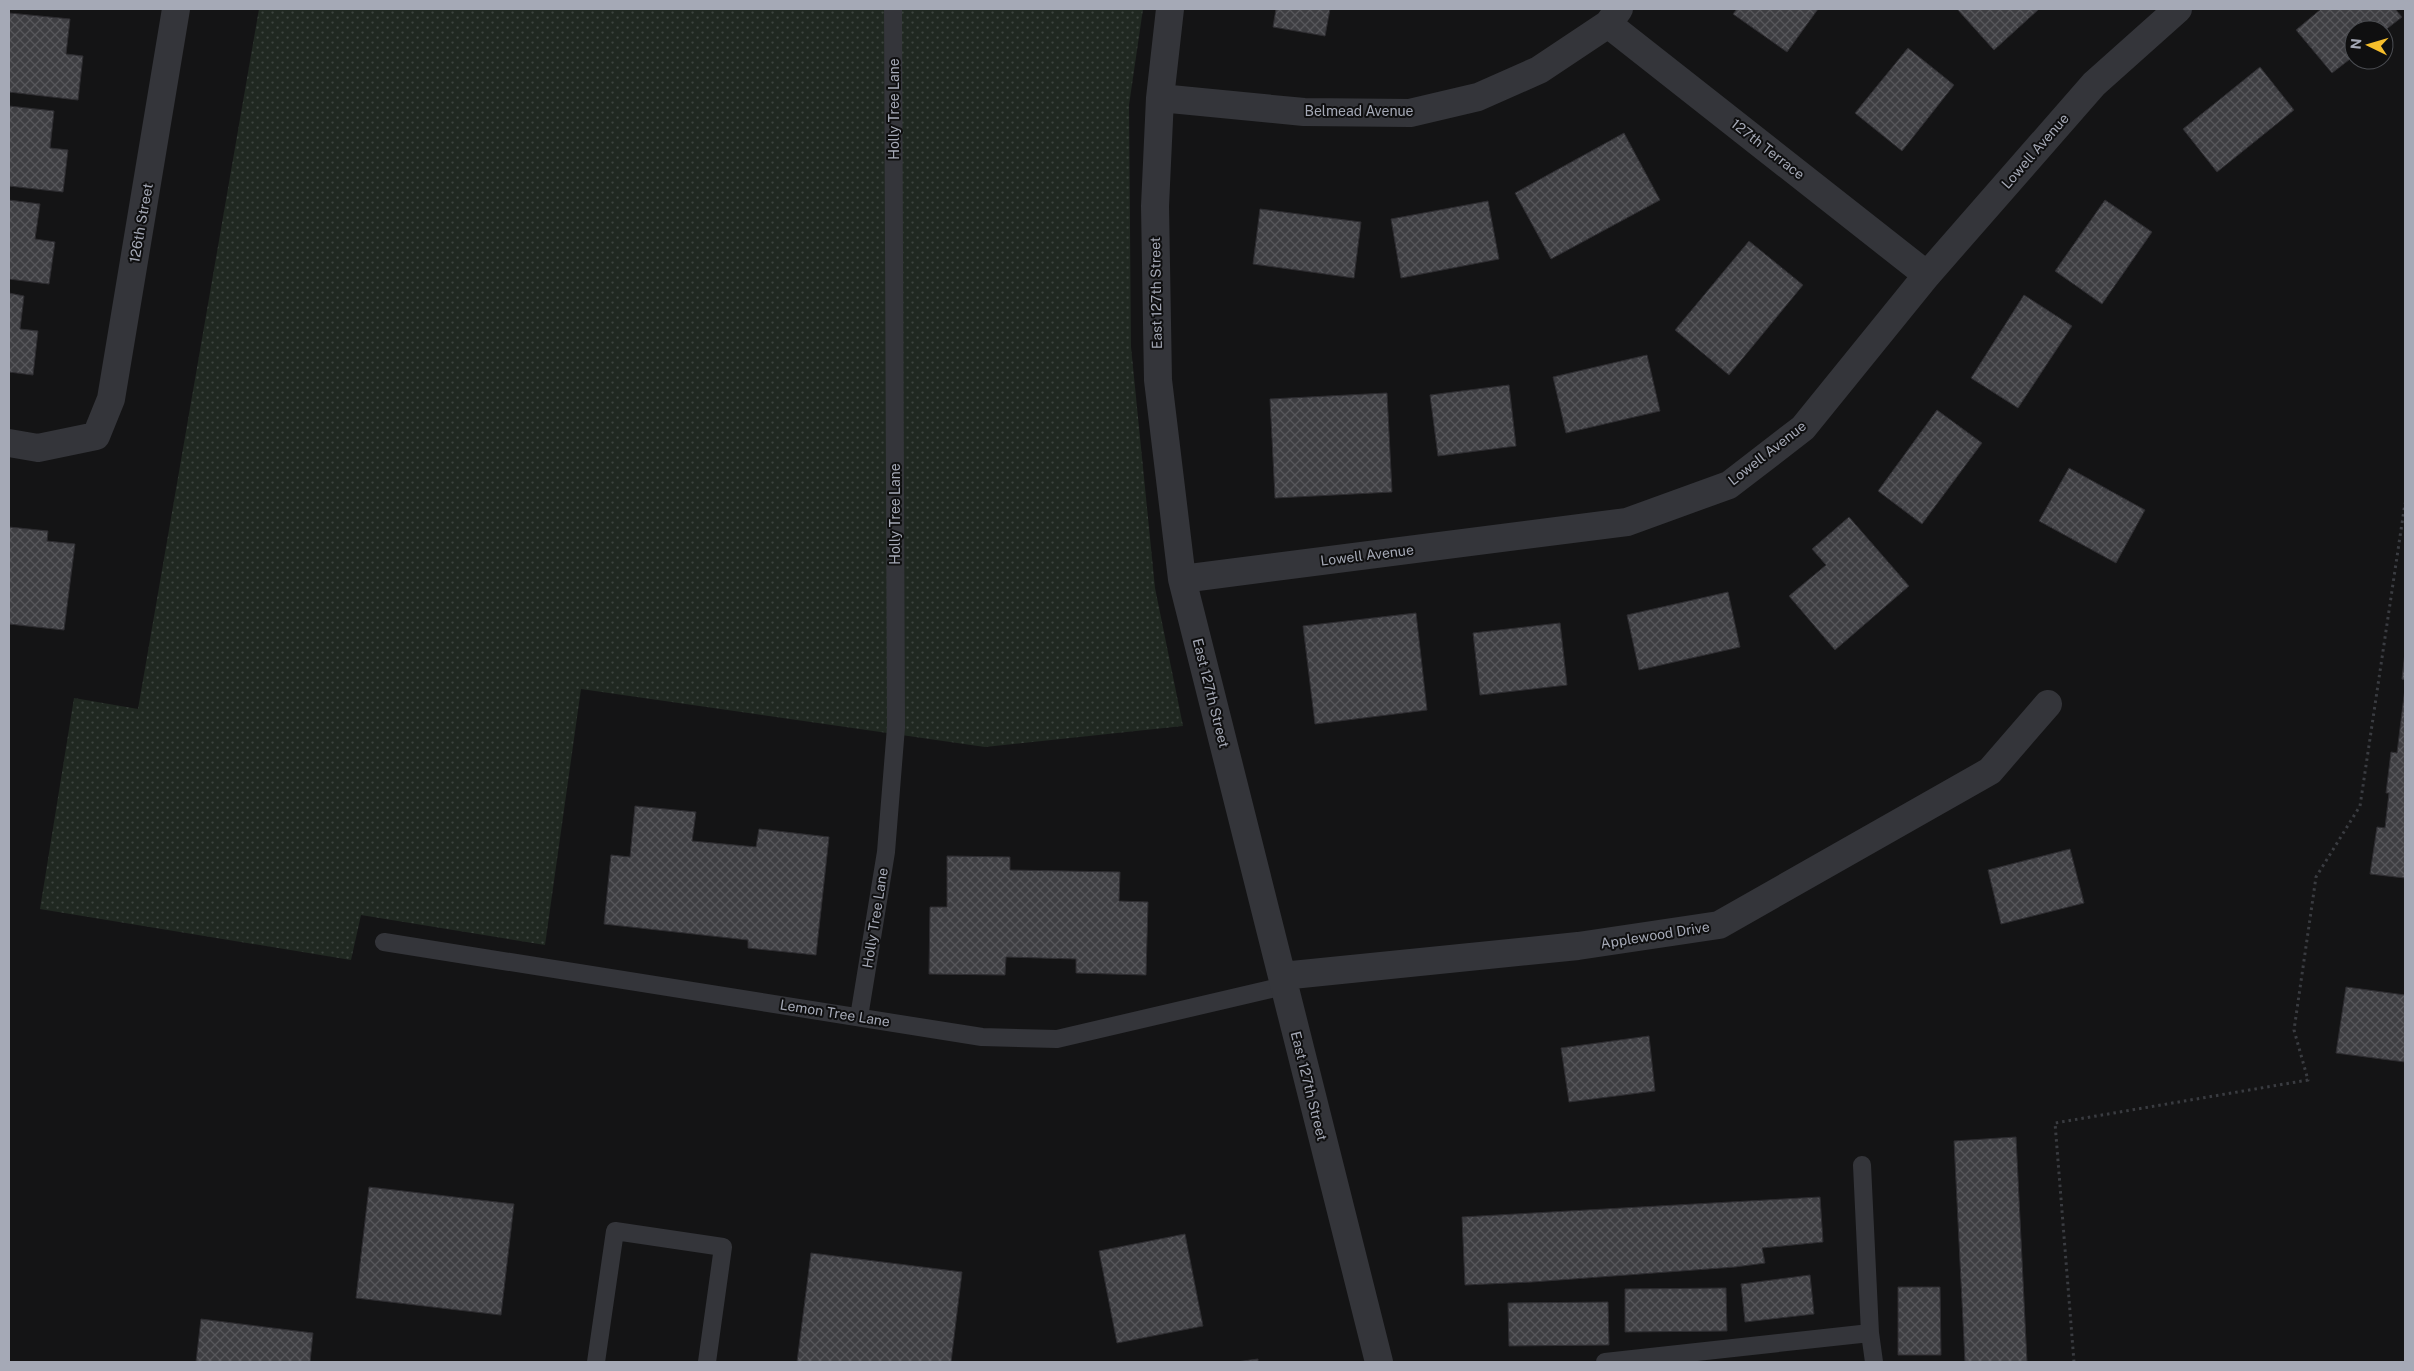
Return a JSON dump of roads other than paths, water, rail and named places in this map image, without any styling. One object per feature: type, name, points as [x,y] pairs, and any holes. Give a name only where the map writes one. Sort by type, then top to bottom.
[{"type":"street","name":"126th Street","points":[[9,444],[38,448],[96,436],[111,399],[176,9]]},
{"type":"street","name":"East 127th Street","points":[[1170,9],[1160,98],[1155,206],[1158,380],[1182,579],[1379,1362]]},
{"type":"street","name":"Lowell Avenue","points":[[1182,579],[1627,522],[1729,485],[1803,428],[1927,275],[2094,84],[2178,9]]},
{"type":"street","name":"Belmead Avenue","points":[[1160,98],[1304,112],[1410,113],[1478,97],[1540,70],[1614,16]]},
{"type":"street","name":"127th Terrace","points":[[1614,16],[1927,275]]},
{"type":"street","name":"Applewood Drive","points":[[1283,981],[1578,946],[1719,925],[1990,770],[2048,704]]},
{"type":"lane","name":"Holly Tree Lane","points":[[859,1017],[886,852],[896,727],[893,9]]},
{"type":"lane","name":"Lemon Tree Lane","points":[[384,942],[982,1037],[1057,1039],[1283,981]]},
{"type":"lane","points":[[1862,1165],[1870,1333],[1874,1362]]},
{"type":"lane","points":[[596,1362],[615,1231],[724,1247],[707,1362]]},
{"type":"lane","points":[[1606,1362],[1870,1333]]}]
